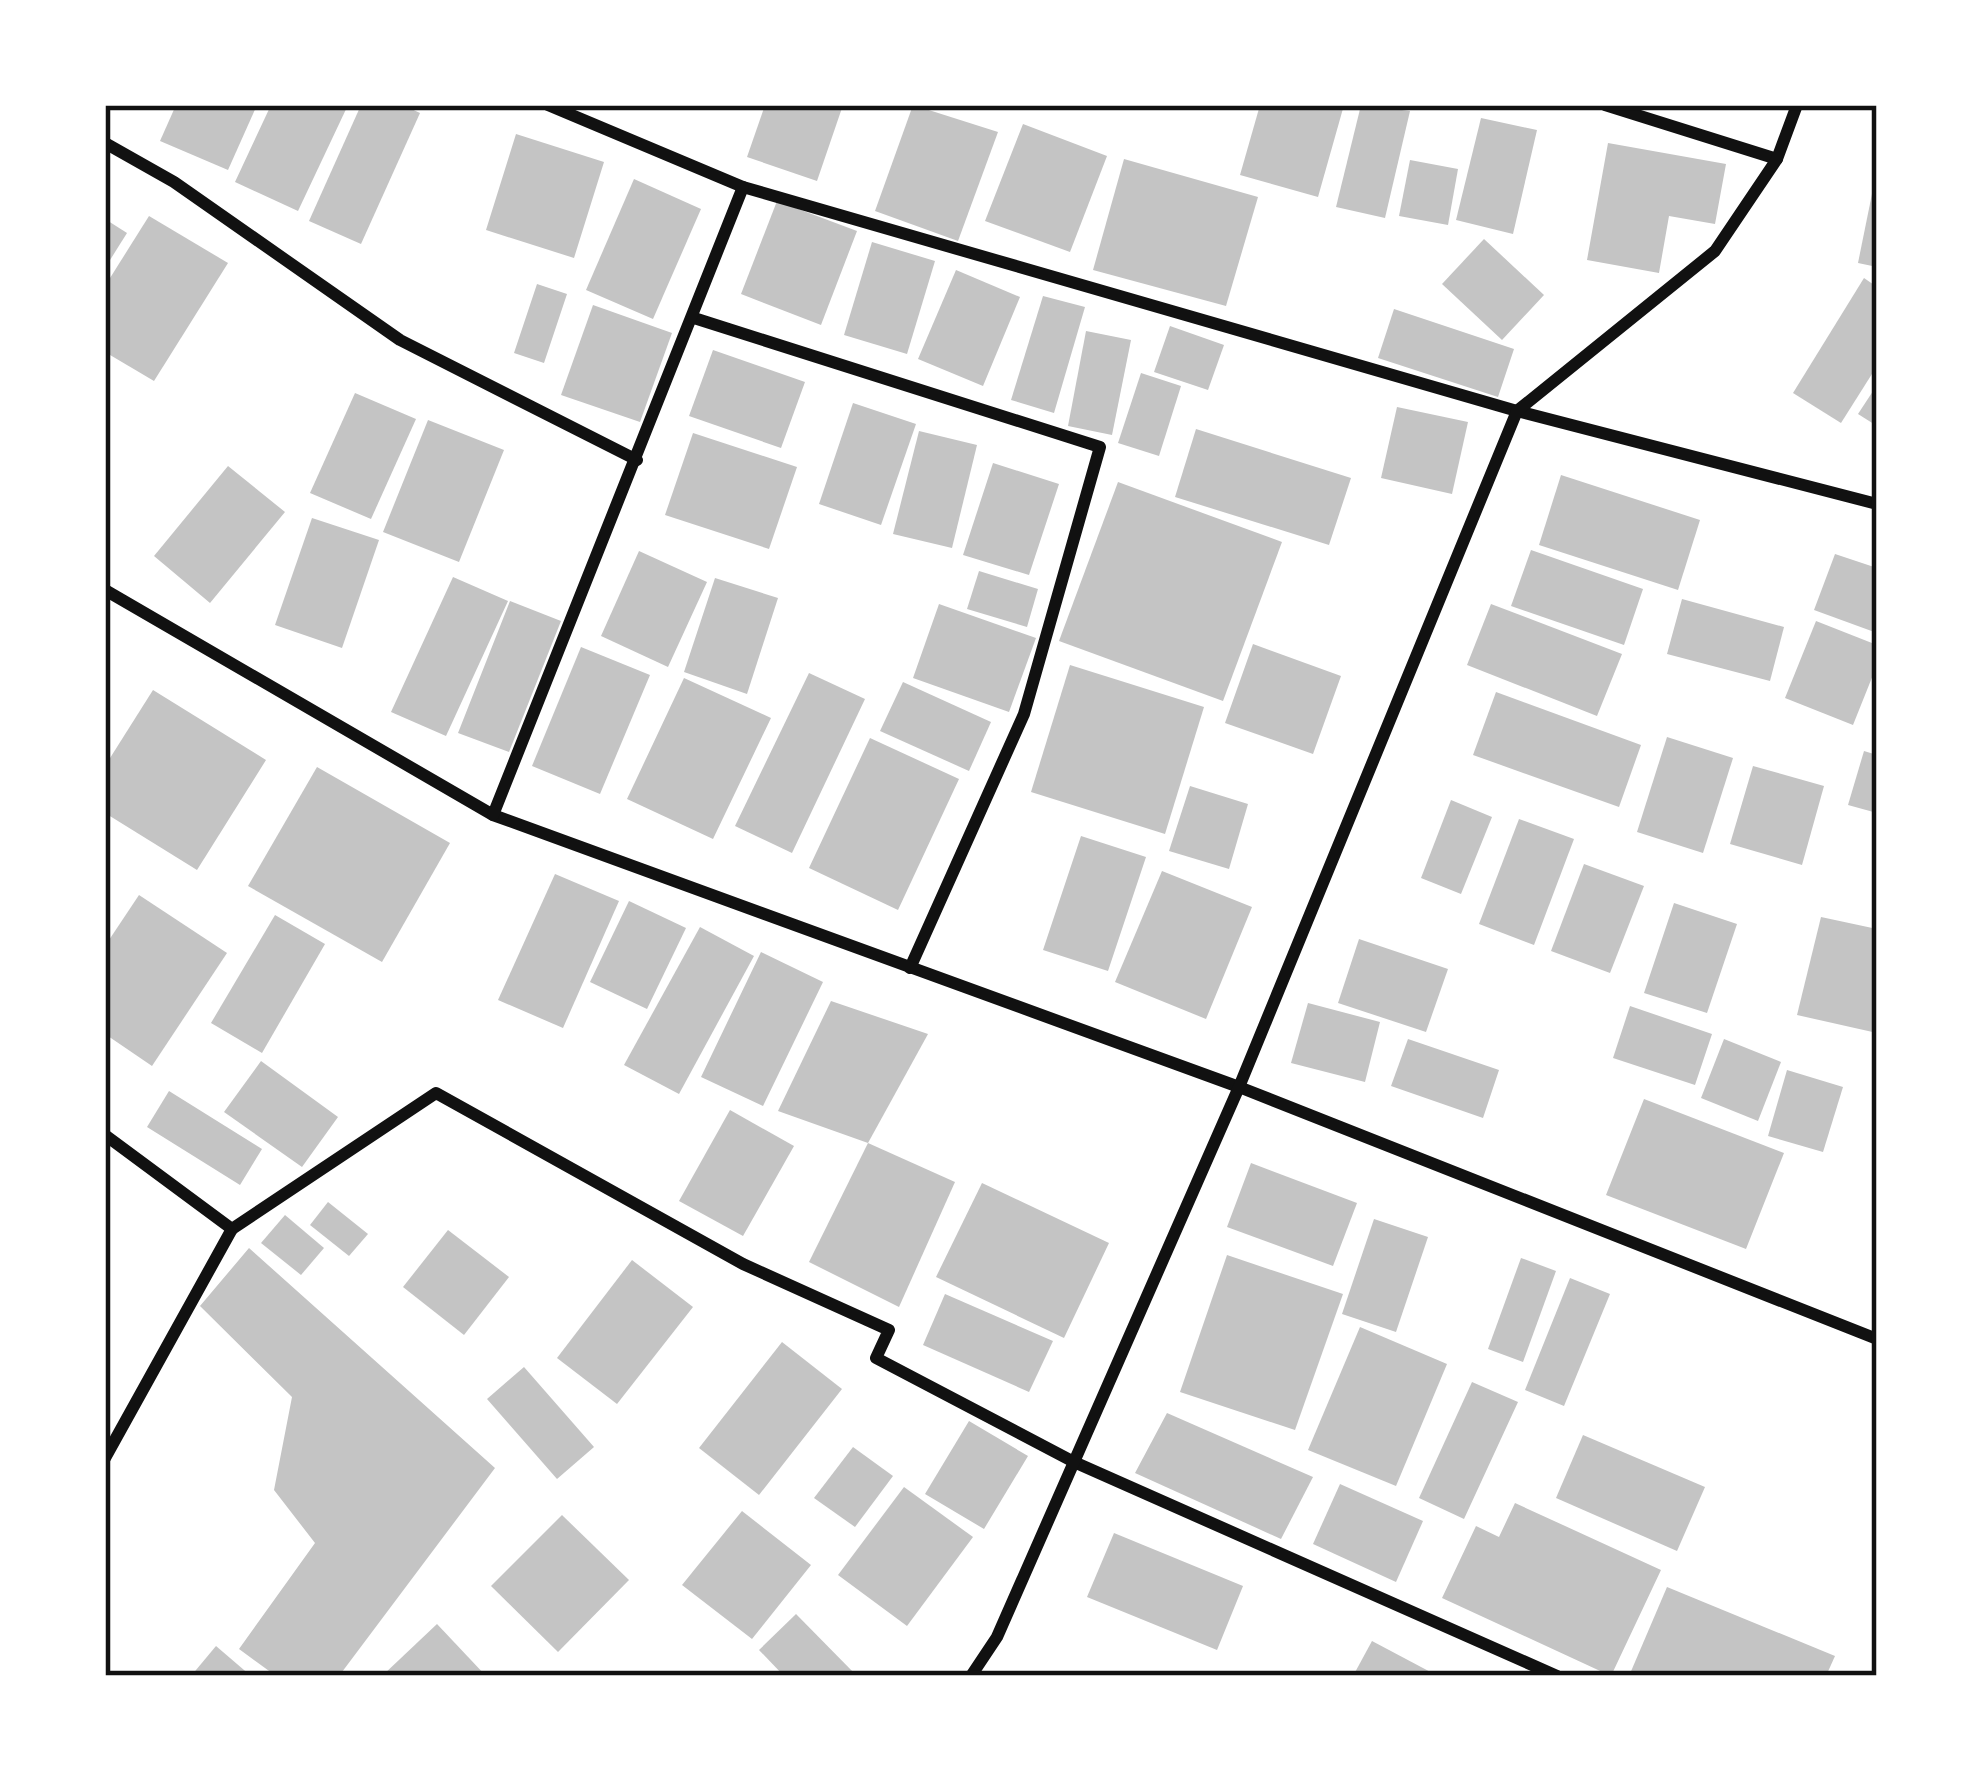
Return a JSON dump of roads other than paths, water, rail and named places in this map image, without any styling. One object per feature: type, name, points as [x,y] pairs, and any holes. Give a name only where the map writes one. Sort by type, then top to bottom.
[{"type":"street","points":[[548,105],[743,187],[1517,411],[1877,504]]},
{"type":"street","points":[[1605,105],[1777,159]]},
{"type":"street","points":[[971,1676],[997,1637],[1239,1087],[1517,411],[1715,251],[1777,159],[1797,105]]},
{"type":"street","points":[[105,143],[174,182],[400,340],[637,460]]},
{"type":"street","points":[[494,814],[743,187]]},
{"type":"street","points":[[694,318],[1100,447],[1024,714],[910,968]]},
{"type":"street","points":[[105,590],[494,814],[1239,1087],[1877,1339]]},
{"type":"street","points":[[105,1458],[232,1229],[436,1093],[743,1264],[890,1330],[876,1358],[1074,1462],[1557,1676]]},
{"type":"street","points":[[105,1135],[232,1229]]}]
